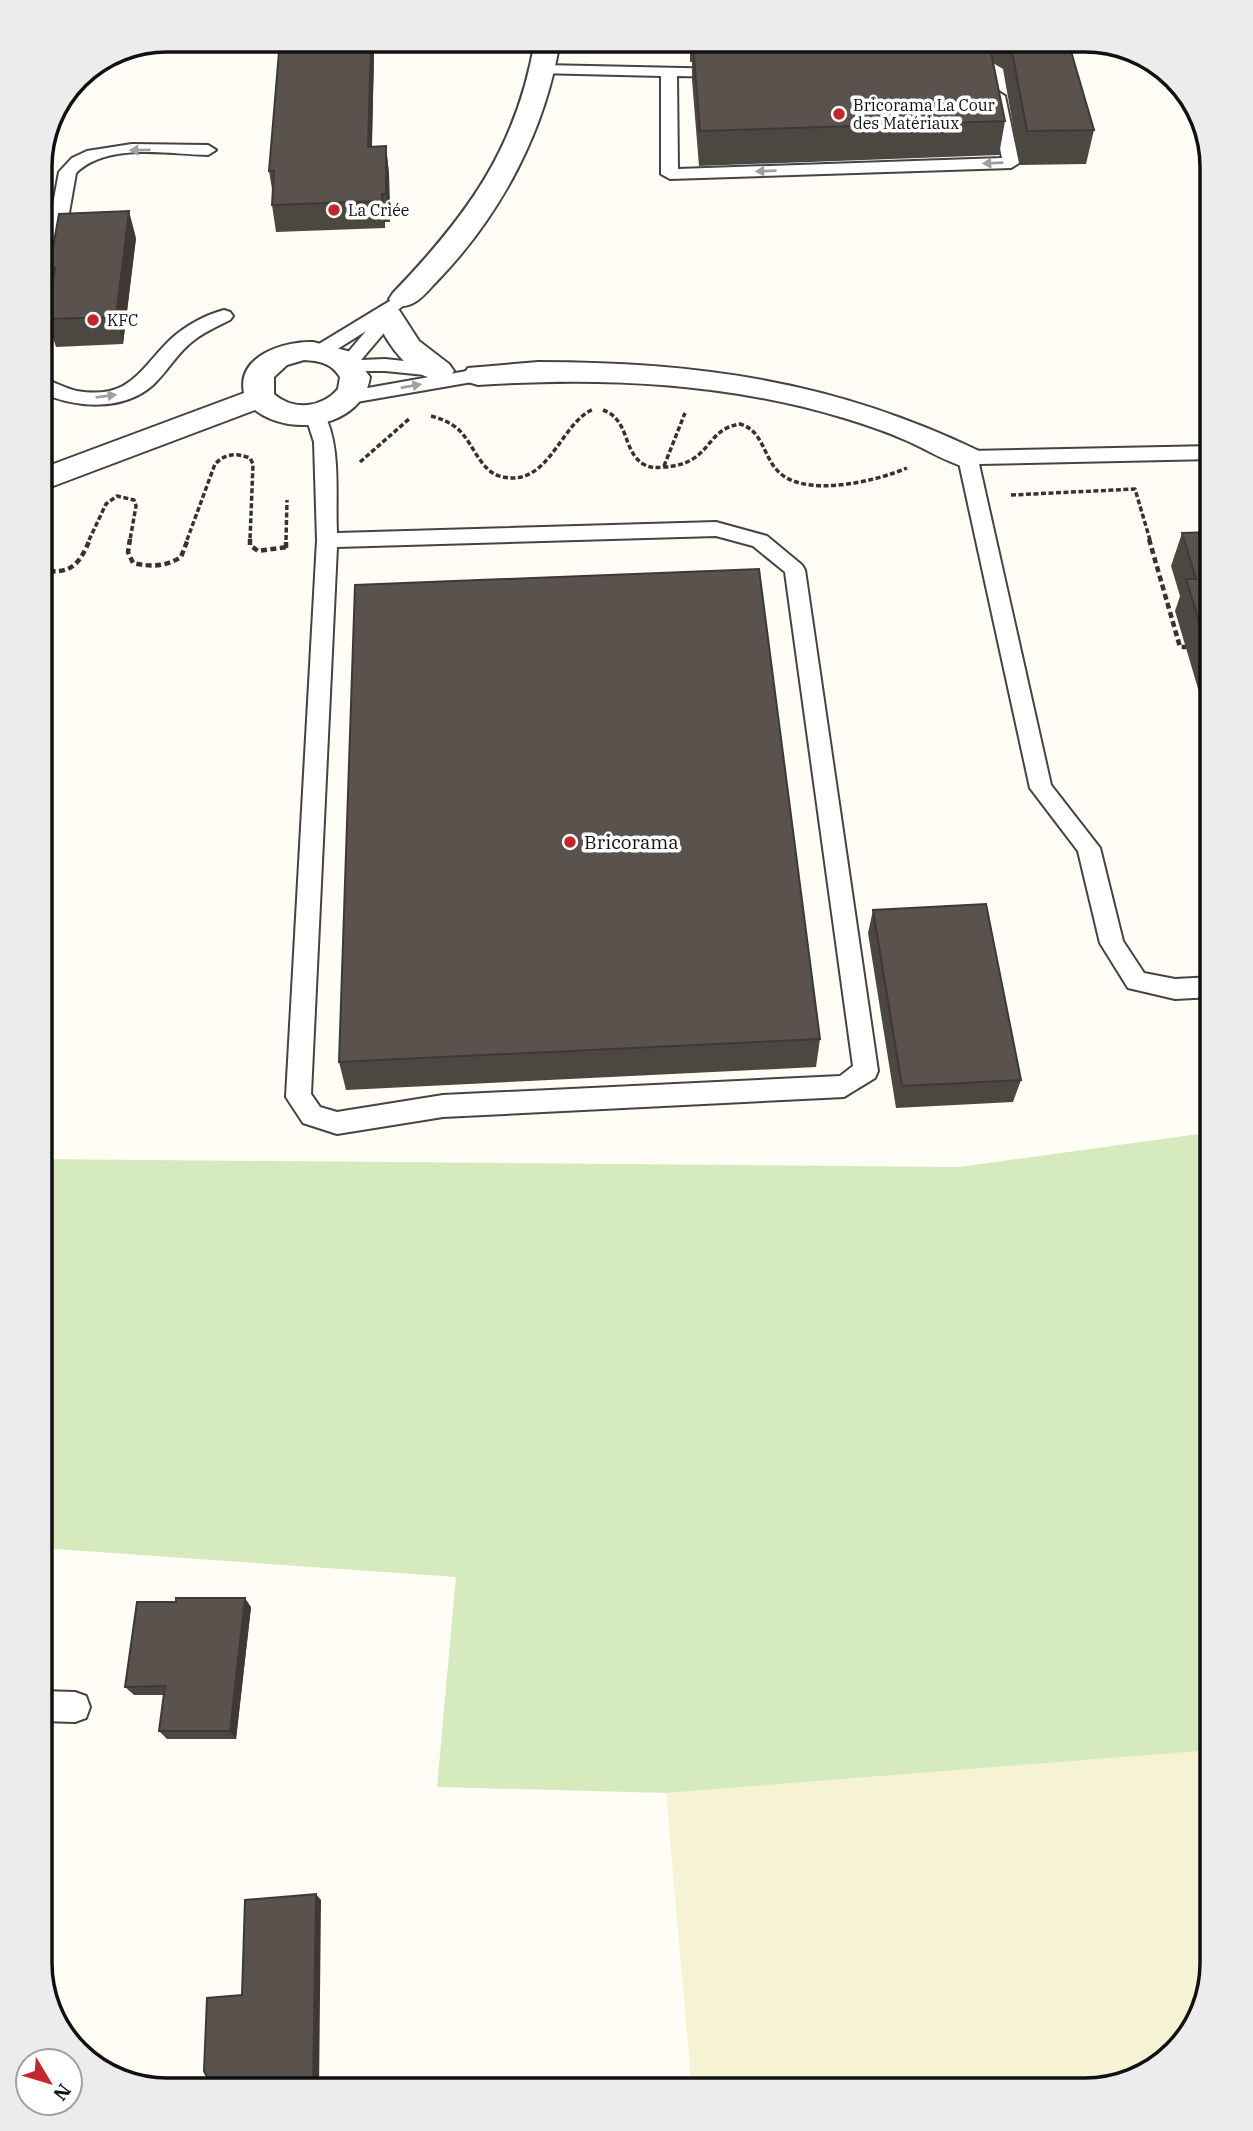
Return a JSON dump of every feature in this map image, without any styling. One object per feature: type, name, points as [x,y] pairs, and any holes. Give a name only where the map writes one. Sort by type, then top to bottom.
[{"type":"street","points":[[439,371],[411,353],[396,333],[396,308],[459,239],[508,162],[535,100],[546,52]]},
{"type":"street","points":[[304,351],[321,351],[336,355],[349,365],[355,377],[352,393],[337,406],[315,414],[292,415],[272,409],[260,398],[256,385],[261,371],[274,360],[304,351]]},
{"type":"street","points":[[478,375],[532,370],[618,373],[698,380],[781,392],[851,410],[930,437],[968,458]]},
{"type":"street","points":[[53,476],[167,430],[260,398]]},
{"type":"lane","points":[[543,70],[736,72]]},
{"type":"lane","points":[[669,72],[670,174],[1011,163],[995,83]]},
{"type":"lane","points":[[53,255],[68,172],[73,163],[106,151],[208,150]]},
{"type":"lane","points":[[321,351],[396,308]]},
{"type":"lane","points":[[349,365],[396,308]]},
{"type":"lane","points":[[53,391],[77,398],[106,398],[126,393],[143,383],[181,341],[224,316]]},
{"type":"lane","points":[[349,365],[384,365],[478,375]]},
{"type":"lane","points":[[345,398],[478,375]]},
{"type":"lane","points":[[315,414],[324,442],[327,540],[298,1097],[312,1115],[337,1123],[443,1106],[845,1086],[866,1071],[795,570],[776,550],[749,534],[716,529],[327,540]]},
{"type":"lane","points":[[1200,452],[968,458],[1041,788],[1088,848],[1112,943],[1136,981],[1175,989],[1200,988]]},
{"type":"lane","points":[[52,1706],[75,1707]]},
{"type":"path","points":[[425,415],[444,419],[459,428],[494,474],[506,478],[520,477],[553,455],[582,414],[594,409],[611,412],[621,421],[635,459],[648,467],[683,466],[699,459],[718,430],[728,425],[743,424],[753,429],[768,461],[782,475],[802,484],[879,480],[908,468]]},
{"type":"path","points":[[326,467],[354,464],[365,459],[409,419],[417,417]]},
{"type":"path","points":[[53,572],[59,573],[73,568],[81,559],[105,504],[117,496],[134,500],[136,506],[128,552],[133,562],[160,567],[171,564],[181,557],[215,464],[220,457],[229,454],[250,458],[253,464],[250,545],[258,551],[327,540]]},
{"type":"path","points":[[978,496],[1135,489],[1180,647],[1186,647]]},
{"type":"path","points":[[286,548],[287,496]]},
{"type":"shaded area","points":[[1200,1751],[1200,1979],[1192,2008],[1177,2034],[1156,2055],[1136,2067],[1108,2076],[691,2078],[666,1793]]},
{"type":"green space","points":[[1200,1134],[1200,1751],[666,1793],[437,1787],[456,1577],[52,1549],[52,1159],[959,1167]]},
{"type":"building","points":[[279,52],[371,52],[368,147],[386,146],[386,194],[382,194],[382,201],[272,205],[274,171],[269,171]]},
{"type":"building","name":"Bricorama La Cour des Matériaux","points":[[694,53],[991,53],[1005,121],[700,131]]},
{"type":"building","points":[[1012,53],[1071,53],[1094,130],[1027,131]]},
{"type":"building","points":[[129,211],[116,317],[53,319],[53,247],[59,214]]},
{"type":"building","points":[[1200,532],[1200,625],[1186,579],[1196,579],[1182,533]]},
{"type":"building","name":"Bricorama","points":[[759,569],[820,1039],[339,1062],[355,585]]},
{"type":"building","points":[[986,904],[1021,1080],[902,1086],[873,910]]},
{"type":"building","points":[[176,1598],[245,1598],[230,1731],[159,1731],[165,1686],[125,1687],[137,1602],[176,1602]]},
{"type":"building","points":[[316,1894],[313,2078],[208,2078],[204,2071],[207,1998],[242,1995],[245,1900]]},
{"type":"place","name":"Bricorama La Cour des Matériaux","points":[[839,114]]},
{"type":"place","name":"La Criée","points":[[334,210]]},
{"type":"place","name":"KFC","points":[[93,320]]},
{"type":"place","name":"Bricorama","points":[[570,842]]}]
